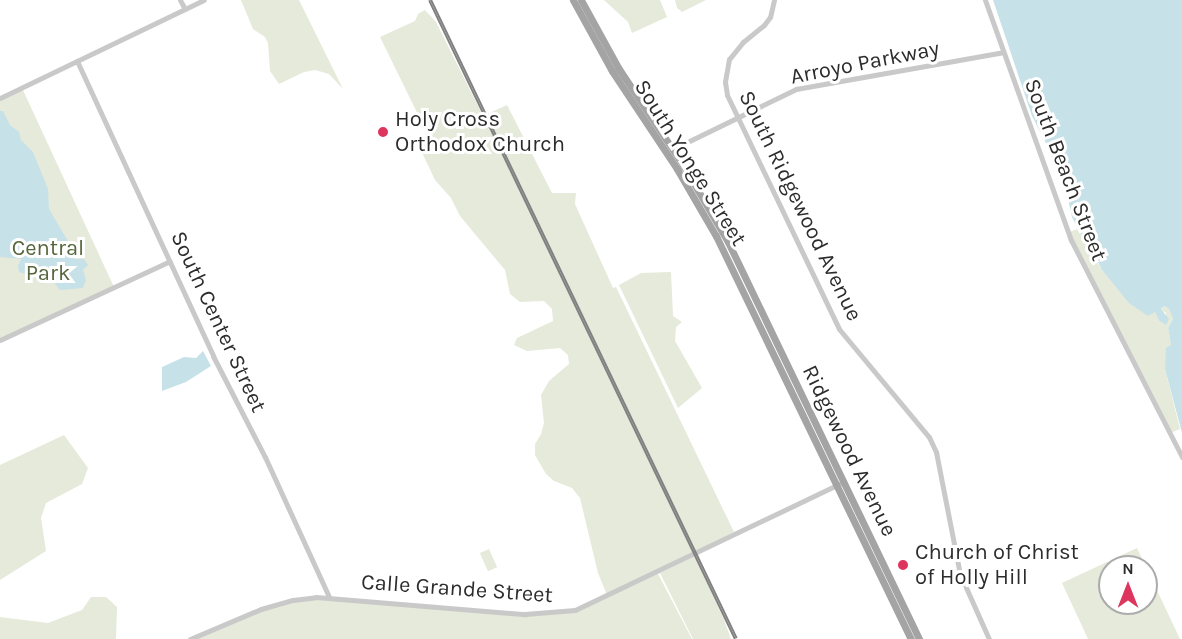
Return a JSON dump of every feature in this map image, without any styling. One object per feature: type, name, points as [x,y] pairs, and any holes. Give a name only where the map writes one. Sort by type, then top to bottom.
[{"type":"main road","name":"South Yonge Street","points":[[573,0],[612,71],[661,144],[678,158],[722,231],[774,346]]},
{"type":"main road","name":"South Yonge Street","points":[[581,0],[619,69],[670,151],[774,346]]},
{"type":"main road","name":"Ridgewood Avenue","points":[[774,346],[780,366],[919,639]]},
{"type":"main road","name":"Ridgewood Avenue","points":[[774,346],[790,371],[911,639]]},
{"type":"main road","points":[[780,366],[790,371]]},
{"type":"street","points":[[180,0],[185,9]]},
{"type":"street","points":[[0,99],[204,0]]},
{"type":"street","name":"South Ridgewood Avenue","points":[[774,0],[770,17],[735,51],[726,68],[727,95],[839,329],[914,418],[934,448],[960,574],[989,639]]},
{"type":"street","name":"South Beach Street","points":[[985,0],[1059,211],[1182,457]]},
{"type":"street","name":"Arroyo Parkway","points":[[670,151],[796,89],[1003,52]]},
{"type":"street","name":"South Center Street","points":[[77,61],[213,356],[265,457],[329,597]]},
{"type":"street","points":[[0,340],[170,261]]},
{"type":"street","name":"Calle Grande Street","points":[[190,639],[278,604],[329,597],[525,614],[575,610],[840,484]]},
{"type":"green space","points":[[241,0],[299,0],[343,89],[329,74],[315,70],[304,72],[279,84],[270,71],[268,43],[265,37],[253,29]]},
{"type":"green space","points":[[604,0],[660,0],[667,17],[632,33],[628,22]]},
{"type":"green space","points":[[675,0],[706,0],[682,12],[677,8]]},
{"type":"green space","points":[[425,10],[436,22],[483,116],[507,105],[552,193],[576,193],[575,204],[613,288],[616,287],[734,532],[607,595],[598,573],[580,498],[572,488],[554,481],[546,474],[535,455],[535,444],[544,423],[541,395],[549,381],[569,364],[568,355],[560,348],[527,351],[514,345],[517,338],[553,321],[552,309],[544,301],[520,302],[510,294],[505,270],[460,216],[451,198],[435,180],[417,142],[428,135],[380,37],[415,21],[418,14]]},
{"type":"green space","name":"Central Park","points":[[22,88],[114,287],[0,341],[0,98]]},
{"type":"green space","points":[[1077,229],[1102,270],[1130,303],[1146,312],[1155,312],[1159,321],[1166,325],[1166,313],[1161,310],[1165,306],[1169,309],[1173,319],[1168,328],[1171,345],[1165,369],[1180,429],[1170,433],[1068,233]]},
{"type":"green space","points":[[671,272],[673,316],[682,322],[676,327],[675,341],[702,388],[678,408],[619,285],[641,273]]},
{"type":"green space","points":[[64,435],[88,468],[82,484],[46,503],[41,518],[46,551],[0,580],[0,465]]},
{"type":"green space","points":[[1137,548],[1140,555],[1122,555]]},
{"type":"green space","points":[[489,549],[497,567],[488,571],[480,553]]},
{"type":"green space","points":[[695,556],[731,639],[693,639],[660,573]]},
{"type":"green space","points":[[1098,566],[1098,615],[1158,615],[1158,592],[1180,639],[1088,639],[1062,583]]},
{"type":"green space","points":[[657,572],[692,639],[190,639],[218,626],[293,600],[329,597],[515,613],[575,610]]},
{"type":"green space","points":[[91,597],[106,597],[117,607],[116,639],[0,639],[0,617],[48,623],[82,610]]},
{"type":"water","points":[[993,0],[1182,0],[1182,433],[1165,369],[1166,348],[1171,345],[1168,328],[1173,319],[1169,309],[1165,306],[1161,309],[1169,319],[1166,325],[1159,321],[1155,312],[1148,316],[1129,303],[1102,270],[1090,247],[1084,241],[1072,217],[1067,194],[1049,149],[1032,116]]},
{"type":"water","points":[[0,111],[3,111],[10,125],[19,132],[21,140],[33,152],[48,189],[49,209],[72,248],[70,255],[75,259],[84,259],[88,265],[83,270],[86,280],[83,288],[60,290],[52,280],[42,284],[35,277],[19,272],[18,266],[21,259],[0,257]]},
{"type":"water","points":[[203,351],[211,366],[186,382],[162,391],[162,367],[184,357],[196,358]]},
{"type":"railway","points":[[430,0],[736,639]]},
{"type":"place","name":"Holy Cross Orthodox Church","points":[[383,132]]},
{"type":"place","name":"Church of Christ of Holly Hill","points":[[903,565]]}]
